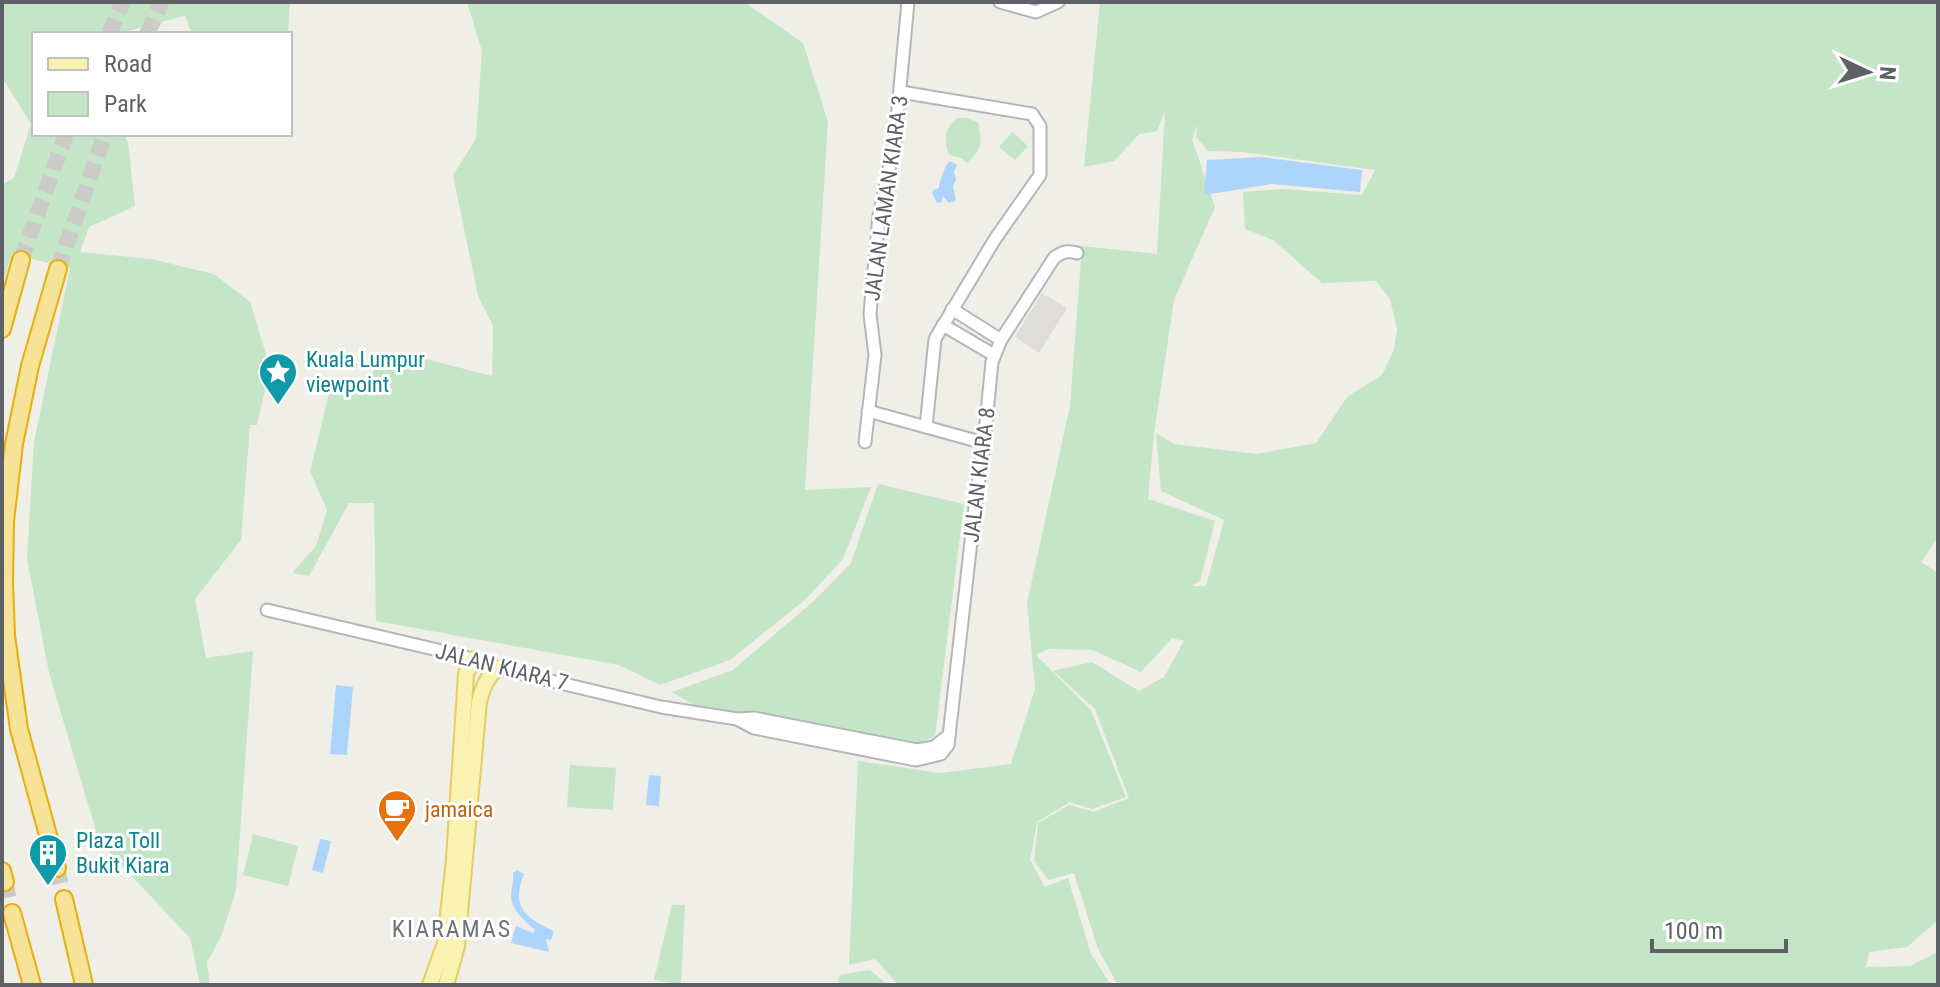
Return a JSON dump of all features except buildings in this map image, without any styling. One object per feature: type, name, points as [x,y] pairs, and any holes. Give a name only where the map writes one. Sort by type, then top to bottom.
[{"type":"highway","points":[[2,329],[21,260]]},
{"type":"highway","points":[[57,868],[19,729],[6,636],[4,582],[5,521],[14,444],[30,366],[58,269]]},
{"type":"highway","points":[[64,899],[84,985]]},
{"type":"highway","points":[[12,913],[32,985]]},
{"type":"main road","points":[[430,985],[445,943],[454,859],[466,674],[473,659]]},
{"type":"main road","points":[[446,985],[457,946],[479,702],[487,679],[497,668]]},
{"type":"street","name":"JALAN LAMAN KIARA 3","points":[[865,442],[875,355],[870,314],[879,216],[895,141],[908,2]]},
{"type":"street","points":[[1000,2],[1036,12],[1058,2]]},
{"type":"street","points":[[901,92],[1032,114],[1040,126],[1040,175],[995,239],[935,339],[926,427]]},
{"type":"street","name":"JALAN KIARA 8","points":[[737,719],[754,728],[916,760],[941,754],[948,745],[992,362],[1001,340],[1054,258],[1062,252],[1077,253]]},
{"type":"street","points":[[952,309],[1001,340]]},
{"type":"street","points":[[943,325],[994,355]]},
{"type":"street","points":[[868,411],[984,443]]},
{"type":"street","name":"JALAN KIARA 7","points":[[267,610],[661,707],[737,719]]},
{"type":"shaded area","points":[[1042,293],[1067,308],[1039,353],[1015,337]]},
{"type":"green space","points":[[2,2],[290,2],[288,32],[191,32],[185,16],[127,32],[32,32],[32,136],[124,136],[128,142],[135,206],[89,227],[80,252],[151,259],[214,274],[250,302],[270,367],[257,425],[250,425],[241,540],[195,599],[206,658],[253,651],[236,890],[221,937],[207,962],[210,985],[200,985],[190,938],[99,841],[49,673],[27,559],[34,442],[70,268],[12,254],[2,285],[2,185],[14,178],[31,124],[2,77]]},
{"type":"green space","points":[[467,2],[744,2],[803,43],[828,122],[805,490],[871,487],[843,559],[807,598],[730,660],[660,685],[619,665],[376,621],[374,503],[349,503],[309,576],[292,573],[316,546],[327,510],[310,471],[332,381],[362,395],[376,366],[410,355],[492,376],[493,326],[478,296],[453,175],[476,139],[482,51]]},
{"type":"green space","points":[[1100,2],[1938,2],[1938,537],[1921,562],[1938,573],[1938,920],[1907,947],[1869,952],[1866,967],[1910,966],[1938,952],[1938,985],[1118,985],[1098,949],[1074,873],[1048,880],[1034,861],[1038,823],[1069,805],[1094,812],[1129,798],[1095,709],[1053,671],[1092,662],[1139,691],[1164,677],[1184,641],[1172,638],[1141,672],[1093,650],[1049,649],[1036,655],[1091,710],[1126,797],[1092,809],[1070,802],[1037,822],[1030,860],[1045,887],[1068,878],[1091,954],[1111,985],[898,985],[875,959],[849,965],[858,761],[940,773],[1011,764],[1035,689],[1027,603],[1070,406],[1082,246],[1157,254],[1165,111],[1157,131],[1139,134],[1114,161],[1084,167]],"holes":[[[1198,124],[1196,137],[1208,151],[1242,152],[1375,170],[1362,195],[1283,189],[1243,192],[1245,229],[1273,240],[1322,283],[1376,281],[1390,299],[1397,329],[1394,350],[1382,375],[1348,396],[1316,443],[1257,454],[1174,444],[1156,433],[1161,491],[1224,520],[1206,586],[1191,586],[1200,581],[1215,521],[1148,499],[1154,434],[1174,300],[1215,207],[1192,139]]]},
{"type":"green space","points":[[958,118],[978,122],[980,145],[967,163],[949,155],[946,145],[948,130]]},
{"type":"green space","points":[[1012,132],[1028,146],[1015,160],[999,147]]},
{"type":"green space","points":[[878,484],[964,504],[935,736],[910,747],[694,705],[672,692],[733,670],[815,600],[851,563]]},
{"type":"green space","points":[[570,765],[616,768],[613,810],[567,807]]},
{"type":"green space","points":[[253,834],[298,846],[288,886],[243,875]]},
{"type":"green space","points":[[672,905],[685,905],[681,985],[654,980]]},
{"type":"green space","points":[[870,970],[888,985],[838,985],[839,975]]},
{"type":"water","points":[[1261,157],[1362,170],[1360,192],[1272,184],[1204,195],[1207,160]]},
{"type":"water","points":[[950,161],[957,165],[953,186],[956,201],[949,203],[943,196],[942,202],[937,203],[932,193],[939,188]]},
{"type":"water","points":[[336,685],[353,687],[347,755],[330,754]]},
{"type":"water","points":[[649,775],[661,776],[659,806],[646,805]]},
{"type":"water","points":[[320,839],[331,841],[323,873],[312,870]]},
{"type":"water","points":[[517,870],[524,874],[519,894],[523,909],[535,921],[554,931],[551,940],[546,939],[549,952],[511,943],[516,926],[533,933],[535,930],[519,915],[512,901],[513,873]]},
{"type":"tunnel","points":[[110,32],[123,2]]},
{"type":"tunnel","points":[[148,32],[162,2]]},
{"type":"tunnel","points":[[21,260],[65,136]]},
{"type":"tunnel","points":[[58,269],[104,136]]},
{"type":"tunnel","points":[[57,868],[64,899]]},
{"type":"tunnel","points":[[5,882],[12,913]]},
{"type":"place","name":"Kuala Lumpur viewpoint","points":[[278,406]]},
{"type":"place","name":"jamaica","points":[[397,843]]},
{"type":"place","name":"Plaza Toll Bukit Kiara","points":[[48,887]]},
{"type":"district","name":"KIARAMAS","points":[[452,929]]}]
